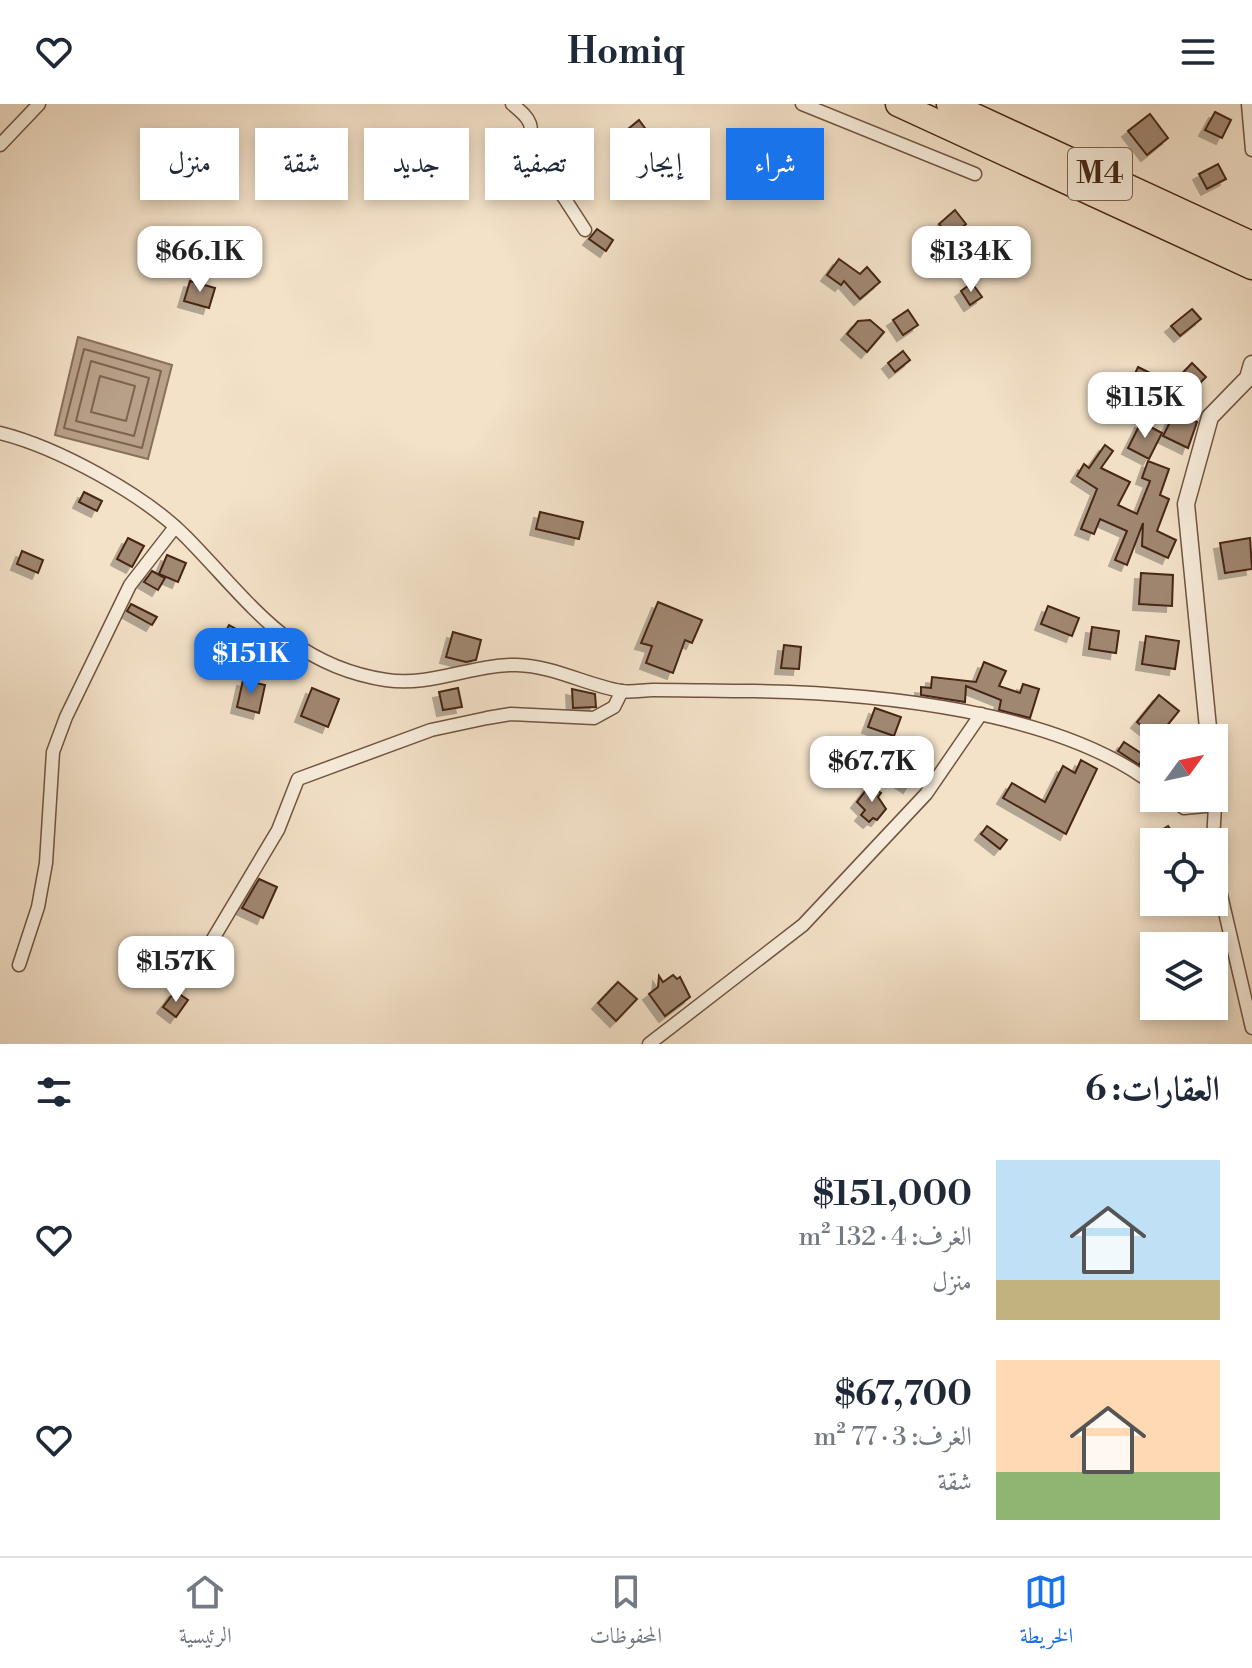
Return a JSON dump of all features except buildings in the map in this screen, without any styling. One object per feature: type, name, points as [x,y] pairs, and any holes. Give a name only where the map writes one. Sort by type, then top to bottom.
[{"type":"highway","name":"M4","points":[[898,104],[1252,267]]},
{"type":"highway","name":"M4","points":[[949,104],[1252,244]]},
{"type":"street","points":[[0,145],[39,104]]},
{"type":"street","points":[[512,104],[530,119],[533,130],[526,150],[533,164],[563,196],[585,230]]},
{"type":"street","points":[[802,104],[975,174]]},
{"type":"street","points":[[1248,104],[1252,150]]},
{"type":"street","points":[[1208,724],[1186,504],[1210,417],[1248,378],[1252,364]]},
{"type":"street","points":[[0,433],[71,459],[175,527],[279,633],[309,656],[341,669],[413,682],[517,665],[564,673],[622,691],[806,693],[981,714],[1070,739],[1140,777]]},
{"type":"street","points":[[19,965],[38,907],[46,863],[53,752],[66,717],[130,585],[175,527]]},
{"type":"street","points":[[201,959],[278,830],[298,779],[458,723],[511,714],[594,718],[614,707],[622,691]]},
{"type":"street","points":[[649,1044],[803,925],[926,794],[981,714]]},
{"type":"street","points":[[1226,916],[1252,1028]]},
{"type":"water","points":[[78,337],[172,365],[148,459],[55,435]]}]
